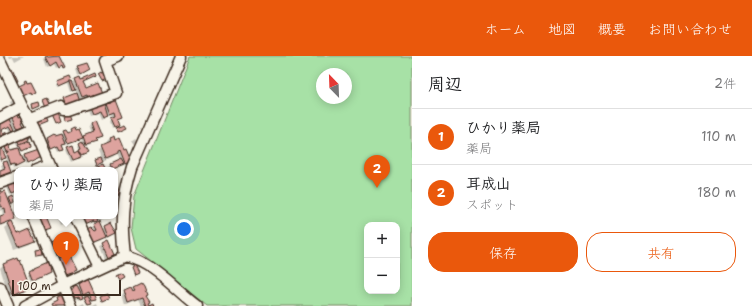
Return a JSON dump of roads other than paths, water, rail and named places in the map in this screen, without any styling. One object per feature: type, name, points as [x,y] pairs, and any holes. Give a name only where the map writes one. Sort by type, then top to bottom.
[{"type":"street","points":[[0,143],[61,107],[63,110],[68,110],[116,93],[105,62],[118,56]]},
{"type":"street","points":[[125,256],[122,214],[127,183],[132,167],[181,56]]},
{"type":"street","points":[[0,60],[22,106],[32,123],[51,167]]},
{"type":"street","points":[[0,118],[22,106]]},
{"type":"street","points":[[0,183],[14,178]]},
{"type":"street","points":[[34,219],[71,306]]},
{"type":"street","points":[[76,219],[100,268]]},
{"type":"street","points":[[25,306],[62,286],[125,256],[142,262],[161,275],[187,299],[197,306]]},
{"type":"street","points":[[0,287],[8,306]]},
{"type":"place","name":"耳成山","points":[[377,188]]},
{"type":"place","name":"ひかり薬局","points":[[66,265]]}]
